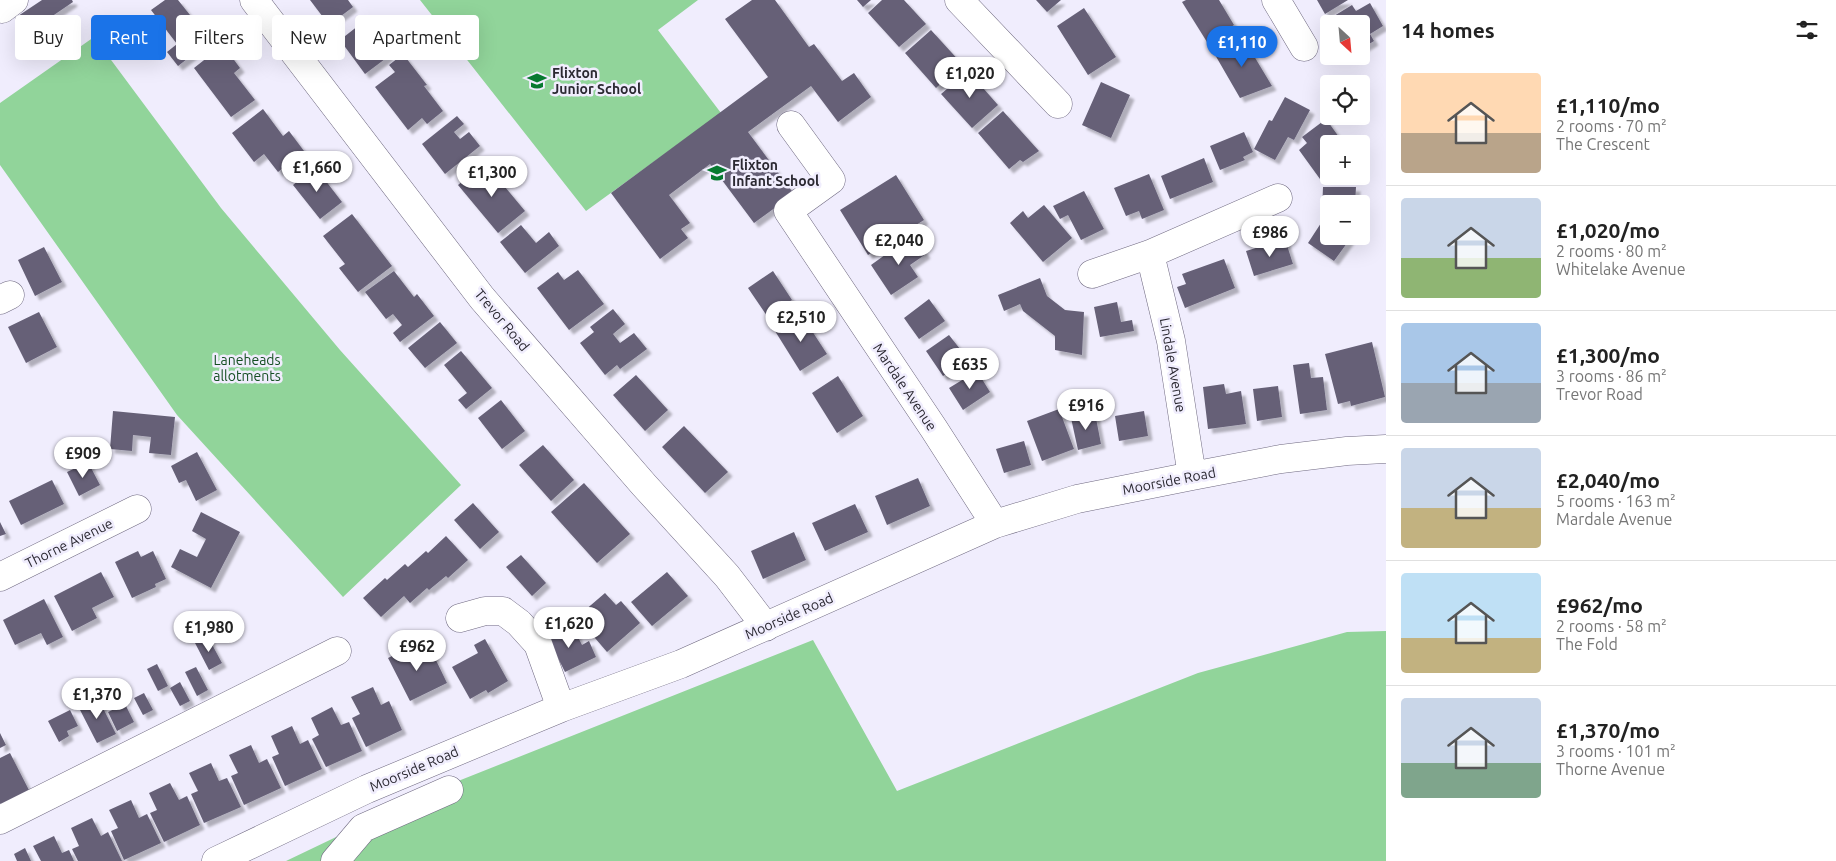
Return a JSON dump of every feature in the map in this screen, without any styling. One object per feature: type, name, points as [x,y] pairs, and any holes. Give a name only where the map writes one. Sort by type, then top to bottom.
[{"type":"street","points":[[0,6],[2,9],[14,0]]},
{"type":"street","name":"Trevor Road","points":[[254,0],[482,298],[644,485],[727,576],[766,627]]},
{"type":"street","points":[[959,0],[1058,104]]},
{"type":"street","points":[[1276,0],[1304,47]]},
{"type":"street","name":"Mardale Avenue","points":[[791,125],[831,180],[788,211],[934,429],[995,524]]},
{"type":"street","points":[[1092,274],[1150,254],[1278,198]]},
{"type":"street","name":"Lindale Avenue","points":[[1150,254],[1171,341],[1192,476]]},
{"type":"street","name":"Moorside Road","points":[[216,861],[368,789],[561,708],[681,664],[995,524],[1077,499],[1192,476],[1281,459],[1346,451],[1386,449]]},
{"type":"street","name":"Thorne Avenue","points":[[0,577],[137,509]]},
{"type":"street","points":[[460,618],[485,611],[502,611],[519,623],[538,644],[561,708]]},
{"type":"street","points":[[0,820],[337,651]]},
{"type":"street","points":[[335,861],[363,828],[449,790]]},
{"type":"green space","points":[[420,0],[698,0],[658,30],[721,113],[586,211],[467,60],[479,60],[479,15],[432,15]]},
{"type":"green space","name":"Laneheads allotments","points":[[91,39],[91,60],[111,60],[221,208],[340,350],[461,485],[343,597],[177,415],[0,165],[0,103],[61,60],[81,60],[81,46]]},
{"type":"green space","points":[[1386,631],[1386,861],[286,861],[428,793],[813,640],[897,791],[1198,673],[1347,632]]},
{"type":"building","points":[[42,0],[72,0],[73,2],[54,15],[20,15]]},
{"type":"building","points":[[165,0],[178,0],[190,15],[176,15],[176,43],[166,30],[166,15],[155,15],[151,10]]},
{"type":"building","points":[[310,0],[348,0],[353,7],[342,15],[321,15]]},
{"type":"building","points":[[752,0],[775,0],[809,47],[814,44],[842,81],[854,73],[871,97],[838,122],[811,86],[748,132],[794,194],[754,223],[710,164],[669,195],[690,223],[681,229],[688,238],[660,259],[611,193],[768,77],[725,19]]},
{"type":"building","points":[[857,0],[871,0],[863,7]]},
{"type":"building","points":[[882,0],[904,0],[926,24],[899,47],[868,13]]},
{"type":"building","points":[[1036,0],[1061,0],[1047,12]]},
{"type":"building","points":[[1186,0],[1219,0],[1234,25],[1207,42],[1182,2]]},
{"type":"building","points":[[1317,0],[1348,0],[1325,14]]},
{"type":"building","points":[[1370,3],[1383,26],[1370,34],[1370,15],[1336,15],[1352,5],[1356,11]]},
{"type":"building","points":[[1084,8],[1116,57],[1088,75],[1057,26]]},
{"type":"building","points":[[355,28],[355,60],[384,60],[365,74],[345,47],[345,36]]},
{"type":"building","points":[[931,30],[962,64],[936,88],[905,53]]},
{"type":"building","points":[[1370,34],[1374,41],[1370,43]]},
{"type":"building","points":[[1242,36],[1272,86],[1240,98],[1214,53]]},
{"type":"building","points":[[176,45],[176,60],[186,60],[178,66],[167,52]]},
{"type":"building","points":[[204,60],[234,60],[240,68],[234,73],[255,100],[231,117],[194,68]]},
{"type":"building","points":[[395,60],[408,60],[427,85],[424,86],[443,111],[427,124],[422,118],[408,130],[375,87],[395,72],[389,65]]},
{"type":"building","points":[[968,71],[998,105],[972,128],[941,94]]},
{"type":"building","points":[[1101,82],[1130,95],[1111,138],[1082,125]]},
{"type":"building","points":[[1285,97],[1310,110],[1294,140],[1288,137],[1275,160],[1254,149],[1269,120],[1272,121]]},
{"type":"building","points":[[263,109],[283,136],[289,131],[304,151],[278,172],[264,154],[254,162],[232,133]]},
{"type":"building","points":[[1003,111],[1039,151],[1023,162],[1020,160],[1009,169],[978,133]]},
{"type":"building","points":[[457,116],[464,124],[454,132],[460,139],[469,132],[480,146],[445,174],[422,144]]},
{"type":"building","points":[[1320,124],[1330,125],[1338,135],[1320,135],[1320,179],[1299,150],[1307,143],[1302,137]]},
{"type":"building","points":[[1244,132],[1253,152],[1243,157],[1245,160],[1220,170],[1210,146]]},
{"type":"building","points":[[1204,158],[1213,182],[1170,199],[1161,176]]},
{"type":"building","points":[[485,163],[525,211],[498,233],[458,185]]},
{"type":"building","points":[[315,167],[342,202],[320,219],[293,185]]},
{"type":"building","points":[[1149,174],[1164,210],[1142,219],[1139,211],[1126,216],[1114,188]]},
{"type":"building","points":[[896,175],[924,220],[868,255],[840,210]]},
{"type":"building","points":[[1323,187],[1356,187],[1356,195],[1323,195]]},
{"type":"building","points":[[1084,191],[1104,229],[1081,240],[1068,215],[1060,219],[1053,206]]},
{"type":"building","points":[[1044,205],[1072,238],[1043,262],[1010,223],[1023,211],[1028,218]]},
{"type":"building","points":[[352,214],[392,266],[358,292],[339,268],[345,264],[323,236]]},
{"type":"building","points":[[521,225],[536,243],[549,232],[559,246],[525,273],[500,242]]},
{"type":"building","points":[[1320,225],[1320,245],[1346,245],[1334,261],[1308,243]]},
{"type":"building","points":[[915,238],[926,254],[910,265],[918,277],[891,295],[871,265],[896,247],[898,250]]},
{"type":"building","points":[[1285,239],[1293,264],[1254,276],[1246,251]]},
{"type":"building","points":[[44,247],[62,282],[35,296],[18,260]]},
{"type":"building","points":[[1224,259],[1235,288],[1185,308],[1177,287],[1186,284],[1182,274]]},
{"type":"building","points":[[578,270],[604,304],[569,330],[537,288],[558,272],[564,280]]},
{"type":"building","points":[[394,271],[414,297],[417,294],[434,316],[400,342],[393,333],[402,325],[393,314],[386,319],[365,292]]},
{"type":"building","points":[[773,271],[792,300],[767,316],[748,288]]},
{"type":"building","points":[[1040,278],[1047,296],[1065,310],[1084,312],[1082,355],[1055,350],[1055,336],[1023,311],[1020,304],[1004,311],[998,295]]},
{"type":"building","points":[[929,299],[945,321],[919,339],[904,318]]},
{"type":"building","points":[[1117,302],[1121,322],[1132,320],[1134,331],[1100,337],[1094,307]]},
{"type":"building","points":[[613,309],[625,324],[613,334],[620,343],[634,333],[647,349],[620,369],[617,365],[605,375],[580,343],[594,332],[590,327]]},
{"type":"building","points":[[39,312],[57,347],[26,363],[8,327]]},
{"type":"building","points":[[801,314],[827,354],[800,371],[775,331]]},
{"type":"building","points":[[440,322],[457,343],[425,368],[408,348]]},
{"type":"building","points":[[949,335],[960,349],[956,352],[963,362],[943,376],[926,351]]},
{"type":"building","points":[[1372,342],[1385,397],[1351,406],[1350,401],[1338,404],[1325,354]]},
{"type":"building","points":[[461,351],[492,388],[466,409],[458,400],[467,393],[444,365]]},
{"type":"building","points":[[1309,363],[1311,378],[1323,377],[1327,410],[1300,414],[1293,365]]},
{"type":"building","points":[[977,371],[990,392],[963,410],[949,388]]},
{"type":"building","points":[[636,375],[668,410],[645,431],[613,395]]},
{"type":"building","points":[[838,376],[863,416],[837,433],[812,393]]},
{"type":"building","points":[[1224,384],[1226,394],[1241,391],[1246,424],[1208,429],[1203,387]]},
{"type":"building","points":[[1278,386],[1282,417],[1257,421],[1253,389]]},
{"type":"building","points":[[501,400],[525,431],[502,449],[478,418]]},
{"type":"building","points":[[1059,409],[1074,449],[1042,461],[1027,421]]},
{"type":"building","points":[[113,411],[175,417],[171,455],[149,453],[151,437],[133,435],[132,451],[110,449]]},
{"type":"building","points":[[1144,411],[1148,436],[1119,441],[1115,416]]},
{"type":"building","points":[[1095,413],[1101,444],[1078,450],[1071,418]]},
{"type":"building","points":[[684,426],[728,472],[705,493],[662,447]]},
{"type":"building","points":[[1024,441],[1031,465],[1004,473],[996,449]]},
{"type":"building","points":[[543,445],[574,480],[551,501],[519,465]]},
{"type":"building","points":[[197,452],[217,490],[196,501],[186,480],[179,483],[171,466]]},
{"type":"building","points":[[88,462],[100,485],[79,496],[67,472]]},
{"type":"building","points":[[918,478],[930,506],[887,525],[875,496]]},
{"type":"building","points":[[52,480],[64,504],[21,525],[9,501]]},
{"type":"building","points":[[584,483],[630,534],[597,563],[551,512]]},
{"type":"building","points":[[473,503],[499,532],[480,549],[454,520]]},
{"type":"building","points":[[855,504],[868,532],[825,551],[812,523]]},
{"type":"building","points":[[201,512],[240,532],[211,588],[171,567],[180,549],[197,557],[206,539],[192,531]]},
{"type":"building","points":[[0,522],[6,534],[0,536]]},
{"type":"building","points":[[794,532],[806,560],[763,579],[751,551]]},
{"type":"building","points":[[446,536],[468,560],[448,578],[446,576],[429,590],[427,588],[410,603],[404,596],[381,617],[363,598],[385,578],[387,580],[405,564],[408,567],[426,551],[428,553]]},
{"type":"building","points":[[138,551],[141,557],[153,551],[166,579],[155,584],[156,587],[132,598],[115,562]]},
{"type":"building","points":[[521,555],[546,583],[532,596],[506,567]]},
{"type":"building","points":[[101,572],[114,597],[92,608],[97,618],[72,631],[54,596]]},
{"type":"building","points":[[667,572],[688,596],[652,626],[631,602]]},
{"type":"building","points":[[605,593],[616,605],[621,601],[640,623],[607,652],[577,617]]},
{"type":"building","points":[[44,599],[63,637],[47,645],[41,633],[15,645],[3,620]]},
{"type":"building","points":[[572,625],[582,645],[589,641],[596,657],[565,672],[558,658],[553,660],[543,639]]},
{"type":"building","points":[[208,637],[222,663],[209,670],[195,643]]},
{"type":"building","points":[[485,639],[508,681],[488,693],[486,690],[470,699],[452,667],[478,653],[474,645]]},
{"type":"building","points":[[418,643],[426,658],[433,654],[447,683],[410,701],[388,658]]},
{"type":"building","points":[[157,664],[168,686],[158,691],[147,669]]},
{"type":"building","points":[[196,667],[208,690],[197,696],[185,672]]},
{"type":"building","points":[[180,682],[190,701],[180,706],[170,688]]},
{"type":"building","points":[[373,687],[381,705],[389,701],[402,730],[366,747],[352,718],[360,714],[351,697]]},
{"type":"building","points":[[144,693],[153,710],[143,715],[134,698]]},
{"type":"building","points":[[97,696],[116,734],[97,743],[78,706]]},
{"type":"building","points":[[125,704],[134,722],[117,731],[108,712]]},
{"type":"building","points":[[332,707],[341,725],[349,722],[362,751],[326,767],[312,739],[319,735],[311,718]]},
{"type":"building","points":[[70,710],[78,726],[67,731],[69,736],[59,742],[48,721]]},
{"type":"building","points":[[292,726],[300,744],[308,740],[322,769],[285,786],[272,757],[279,754],[271,736]]},
{"type":"building","points":[[0,733],[6,745],[0,748]]},
{"type":"building","points":[[251,745],[259,763],[267,759],[281,788],[244,805],[231,776],[238,773],[229,755]]},
{"type":"building","points":[[10,753],[33,798],[5,812],[0,803],[0,758]]},
{"type":"building","points":[[211,763],[219,781],[227,778],[241,807],[204,823],[191,794],[198,791],[189,773]]},
{"type":"building","points":[[170,783],[179,800],[187,796],[200,825],[164,842],[150,813],[157,810],[149,793]]},
{"type":"building","points":[[131,800],[139,818],[147,814],[161,843],[124,860],[111,831],[118,828],[109,810]]},
{"type":"building","points":[[92,818],[101,836],[108,832],[122,861],[78,861],[72,849],[79,846],[71,828]]},
{"type":"building","points":[[54,836],[62,853],[69,850],[74,861],[41,861],[33,846]]},
{"type":"building","points":[[25,848],[31,861],[17,861],[14,854]]},
{"type":"place","name":"Flixton Junior School","points":[[537,81]]},
{"type":"place","name":"Flixton Infant School","points":[[717,173]]}]
